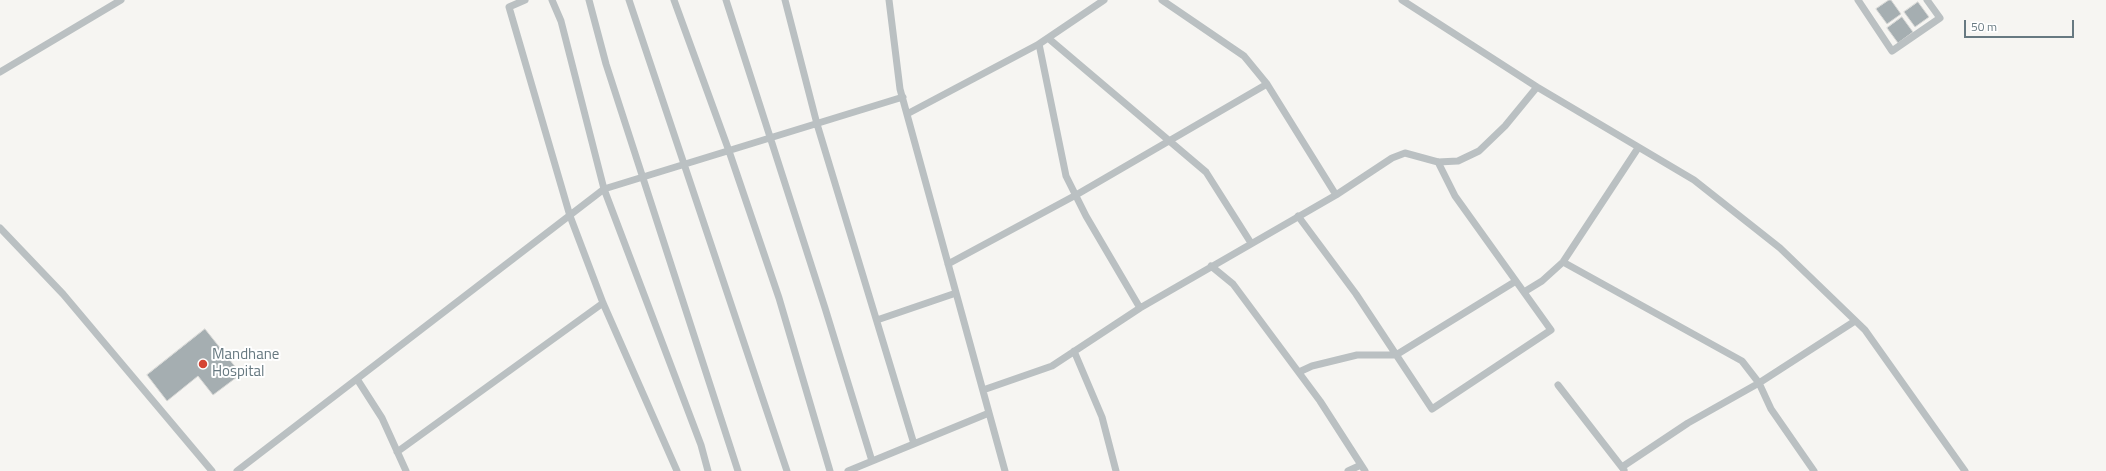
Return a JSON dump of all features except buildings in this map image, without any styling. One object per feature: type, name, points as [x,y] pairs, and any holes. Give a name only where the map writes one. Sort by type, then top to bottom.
[{"type":"street","points":[[0,72],[122,0]]},
{"type":"street","points":[[525,0],[509,7],[570,216],[603,303],[676,471]]},
{"type":"street","points":[[552,0],[561,21],[604,189],[701,445],[708,471]]},
{"type":"street","points":[[589,0],[606,64],[738,471]]},
{"type":"street","points":[[629,0],[787,471]]},
{"type":"street","points":[[674,0],[729,151],[778,298],[830,471]]},
{"type":"street","points":[[726,0],[771,138],[872,461]]},
{"type":"street","points":[[785,0],[817,124],[914,444]]},
{"type":"street","points":[[889,0],[903,97],[907,114],[1005,471]]},
{"type":"street","points":[[907,114],[1039,44],[1104,0]]},
{"type":"street","points":[[1162,0],[1244,56],[1267,84],[1336,195]]},
{"type":"street","points":[[1402,0],[1537,87],[1694,180],[1780,248],[1865,330],[1965,471]]},
{"type":"street","points":[[1858,0],[1892,52],[1940,18],[1927,0]]},
{"type":"street","points":[[1048,38],[1206,172],[1251,243]]},
{"type":"street","points":[[1039,44],[1066,176],[1140,308]]},
{"type":"street","points":[[948,264],[1076,195],[1267,84]]},
{"type":"street","points":[[983,390],[1052,366],[1140,308],[1336,195],[1392,158],[1405,153],[1438,162],[1458,161],[1479,151],[1505,126],[1537,87]]},
{"type":"street","points":[[237,471],[604,189],[903,97]]},
{"type":"street","points":[[1524,292],[1542,281],[1563,262],[1638,148]]},
{"type":"street","points":[[1298,216],[1356,294],[1432,409],[1551,330],[1455,196],[1438,162]]},
{"type":"street","points":[[0,228],[63,294],[212,471]]},
{"type":"street","points":[[1563,262],[1742,361],[1759,383],[1771,409],[1814,471]]},
{"type":"street","points":[[1211,266],[1233,284],[1320,400],[1363,468],[1348,471]]},
{"type":"street","points":[[1299,372],[1312,366],[1357,355],[1396,355],[1516,281]]},
{"type":"street","points":[[877,320],[956,293]]},
{"type":"street","points":[[397,452],[603,303]]},
{"type":"street","points":[[1558,385],[1623,469],[1688,423],[1759,383],[1855,321]]},
{"type":"street","points":[[1074,351],[1102,417],[1116,471]]},
{"type":"street","points":[[357,379],[382,418],[406,471]]},
{"type":"street","points":[[848,471],[989,413]]},
{"type":"place","name":"Mandhane Hospital","points":[[203,364]]}]
